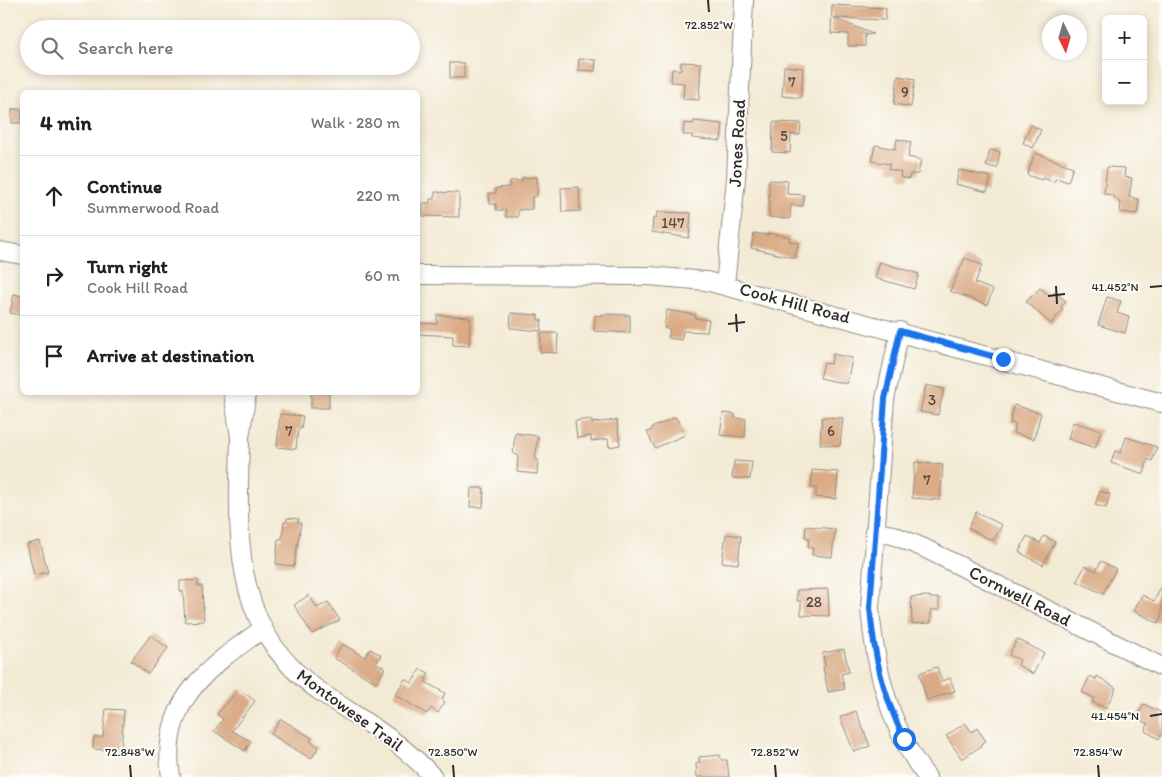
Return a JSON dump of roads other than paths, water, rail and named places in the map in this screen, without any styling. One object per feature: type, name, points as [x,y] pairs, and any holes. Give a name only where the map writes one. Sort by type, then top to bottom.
[{"type":"street","name":"Jones Road","points":[[725,285],[736,179],[744,0]]},
{"type":"street","points":[[0,252],[20,255]]},
{"type":"street","name":"Cook Hill Road","points":[[420,275],[649,276],[725,285],[1162,403]]},
{"type":"street","points":[[900,331],[885,399],[870,608],[873,643],[887,702],[918,765],[928,777]]},
{"type":"street","name":"Montowese Trail","points":[[233,395],[240,437],[240,556],[244,580],[262,629],[281,656],[304,679],[324,695],[381,731],[406,751],[433,777]]},
{"type":"street","name":"Montowese Trail","points":[[240,437],[247,395]]},
{"type":"street","name":"Cornwell Road","points":[[874,532],[893,535],[924,548],[1162,667]]},
{"type":"street","points":[[171,777],[169,750],[172,733],[182,704],[191,688],[208,669],[262,629]]}]
